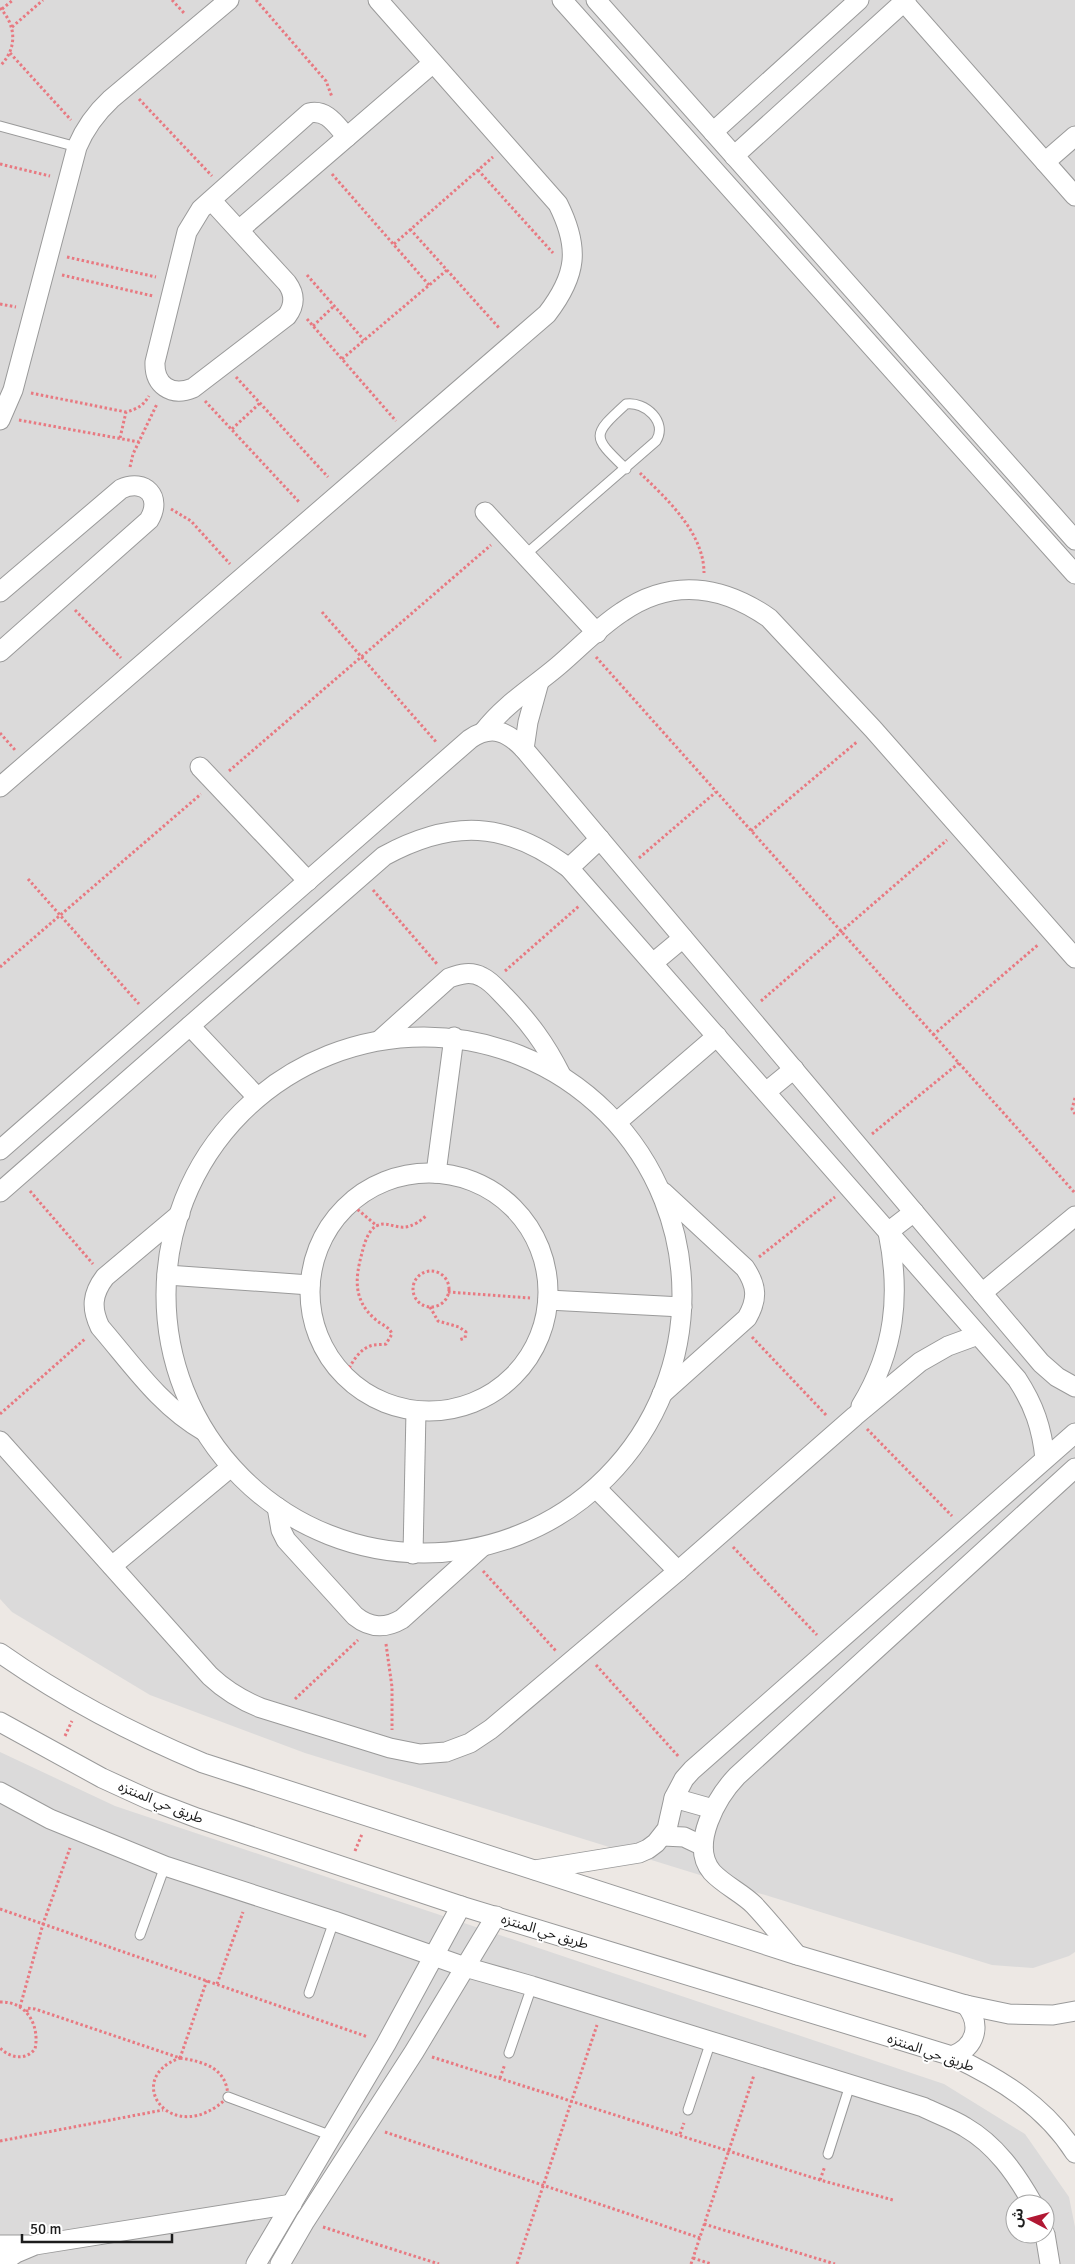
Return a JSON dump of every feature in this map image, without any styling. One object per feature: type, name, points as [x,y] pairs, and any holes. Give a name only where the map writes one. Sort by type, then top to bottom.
[{"type":"street","points":[[1,418],[13,390],[80,140],[100,109],[228,0]]},
{"type":"street","points":[[0,787],[547,314],[561,295],[570,272],[573,249],[569,226],[558,204],[378,0]]},
{"type":"street","points":[[562,0],[1075,574]]},
{"type":"street","points":[[596,0],[1075,540]]},
{"type":"street","points":[[713,132],[860,0]]},
{"type":"street","points":[[734,156],[905,1],[1075,196]]},
{"type":"street","points":[[239,230],[433,63]]},
{"type":"street","points":[[217,194],[239,230],[287,283],[294,296],[293,303],[287,316],[193,388],[184,392],[174,391],[162,384],[155,372],[155,362],[187,232],[202,210],[217,194],[304,117],[315,112],[328,116],[346,137]]},
{"type":"street","points":[[1045,162],[1075,136]]},
{"type":"street","points":[[0,652],[149,520],[154,513],[155,504],[152,496],[146,489],[138,485],[129,485],[121,489],[3,582]]},
{"type":"street","points":[[485,512],[525,555],[590,638]]},
{"type":"street","points":[[0,1150],[470,738],[484,731],[515,699],[539,682],[621,612],[646,598],[674,590],[703,590],[727,595],[742,601],[770,618],[873,729],[1075,958]]},
{"type":"street","points":[[524,749],[529,715],[539,682]]},
{"type":"street","points":[[484,731],[496,730],[505,733],[524,749],[1041,1362],[1057,1376],[1075,1387]]},
{"type":"street","points":[[200,768],[308,881]]},
{"type":"street","points":[[0,1192],[384,856],[409,842],[436,834],[474,830],[520,839],[546,851],[569,868],[593,894],[1017,1379],[1029,1397],[1038,1416],[1045,1458]]},
{"type":"street","points":[[362,834],[384,856]]},
{"type":"street","points":[[569,868],[600,839]]},
{"type":"street","points":[[653,963],[683,938]]},
{"type":"street","points":[[229,951],[250,973]]},
{"type":"street","points":[[382,1040],[449,978],[460,974],[471,974],[482,977],[491,983],[531,1024],[561,1075]]},
{"type":"street","points":[[190,1026],[257,1097]]},
{"type":"street","points":[[277,1508],[286,1540],[355,1616],[363,1622],[377,1626],[392,1625],[402,1619],[476,1553],[523,1534],[554,1518],[596,1488],[622,1460],[645,1428],[662,1394],[676,1351],[682,1307],[681,1267],[673,1228],[660,1190],[641,1154],[616,1122],[590,1097],[561,1075],[527,1057],[491,1045],[454,1038],[417,1036],[382,1040],[337,1051],[295,1071],[257,1097],[232,1122],[210,1150],[193,1181],[171,1244],[167,1275],[167,1316],[174,1356],[186,1395],[205,1431],[232,1467],[253,1489],[277,1508],[308,1526],[342,1540],[377,1550],[413,1554],[476,1553]]},
{"type":"street","points":[[616,1122],[716,1036]]},
{"type":"street","points":[[436,1172],[454,1038]]},
{"type":"street","points":[[766,1092],[794,1070]]},
{"type":"street","points":[[63,1096],[84,1119]]},
{"type":"street","points":[[436,1172],[472,1180],[505,1200],[518,1213],[530,1228],[544,1262],[548,1281],[548,1300],[539,1337],[520,1370],[506,1384],[490,1395],[473,1403],[436,1412],[397,1408],[360,1390],[345,1377],[321,1344],[310,1305],[310,1285],[312,1266],[326,1232],[350,1202],[381,1182],[399,1176],[436,1172]]},
{"type":"street","points":[[660,1190],[745,1268],[753,1280],[756,1293],[754,1306],[740,1324],[662,1394]]},
{"type":"street","points":[[888,1232],[914,1212]]},
{"type":"street","points":[[180,1214],[105,1277],[97,1288],[93,1301],[94,1315],[100,1327],[162,1400],[182,1417],[205,1431]]},
{"type":"street","points":[[982,1293],[1075,1216]]},
{"type":"street","points":[[854,1416],[881,1368],[894,1314],[896,1287],[888,1232]]},
{"type":"street","points":[[167,1275],[310,1285]]},
{"type":"street","points":[[548,1300],[682,1307]]},
{"type":"street","points":[[0,1441],[210,1676],[225,1690],[242,1700],[390,1748],[420,1754],[446,1752],[470,1743],[491,1729],[678,1571],[854,1416],[933,1353],[978,1335]]},
{"type":"street","points":[[413,1554],[416,1411]]},
{"type":"street","points":[[532,1870],[639,1853],[656,1843],[663,1836],[669,1822],[674,1798],[684,1779],[692,1770],[1075,1433]]},
{"type":"street","points":[[112,1566],[232,1467]]},
{"type":"street","points":[[797,1954],[755,1906],[712,1872],[703,1854],[703,1846],[713,1809],[737,1776],[1075,1468]]},
{"type":"street","points":[[596,1488],[678,1571]]},
{"type":"street","points":[[964,1529],[984,1550]]},
{"type":"street","points":[[0,1653],[41,1682],[80,1705],[147,1740],[204,1762],[532,1870],[966,2005],[1009,2014],[1053,2015],[1075,2011]]},
{"type":"street","points":[[812,1663],[834,1688]]},
{"type":"street","name":"طريق حي المنتزه","points":[[0,1722],[56,1754],[150,1800],[244,1834],[461,1906],[952,2056],[985,2072],[1017,2092],[1046,2116],[1068,2141],[1075,2153]]},
{"type":"street","points":[[0,1792],[24,1807],[76,1830],[165,1866],[249,1895],[334,1921],[465,1967],[923,2107],[965,2127],[994,2149],[1017,2176],[1027,2194]]},
{"type":"street","points":[[674,1798],[713,1809]]},
{"type":"street","points":[[663,1836],[684,1837],[703,1846]]},
{"type":"street","points":[[256,2264],[386,2044],[461,1906]]},
{"type":"street","points":[[280,2264],[305,2221],[414,2052],[496,1916]]},
{"type":"street","points":[[952,2056],[968,2047],[973,2039],[975,2021],[966,2005]]},
{"type":"street","points":[[0,2245],[35,2245],[292,2204]]},
{"type":"street","points":[[1047,2244],[1050,2264]]},
{"type":"street","points":[[0,2264],[16,2253],[35,2245]]},
{"type":"lane","points":[[0,126],[80,140]]},
{"type":"lane","points":[[525,555],[628,467],[656,441],[661,429],[659,422],[644,406],[633,403],[626,404],[602,426],[600,432],[602,445],[628,467]]},
{"type":"lane","points":[[140,1935],[165,1866]]},
{"type":"lane","points":[[309,1993],[334,1921]]},
{"type":"lane","points":[[509,2053],[532,1986]]},
{"type":"lane","points":[[688,2110],[710,2041]]},
{"type":"lane","points":[[828,2154],[850,2085]]},
{"type":"lane","points":[[228,2097],[332,2136]]},
{"type":"path","points":[[0,66],[10,53],[13,44],[12,27],[1,9],[13,0]]},
{"type":"path","points":[[12,27],[43,0]]},
{"type":"path","points":[[256,0],[326,81],[332,98],[328,116]]},
{"type":"path","points":[[10,53],[80,140]]},
{"type":"path","points":[[127,85],[217,194]]},
{"type":"path","points":[[394,244],[506,145]]},
{"type":"path","points":[[320,160],[429,285]]},
{"type":"path","points":[[0,164],[68,181]]},
{"type":"path","points":[[478,170],[570,272]]},
{"type":"path","points":[[410,229],[513,343]]},
{"type":"path","points":[[47,262],[172,291]]},
{"type":"path","points":[[47,262],[172,291]]},
{"type":"path","points":[[301,269],[364,340]]},
{"type":"path","points":[[342,359],[447,270]]},
{"type":"path","points":[[293,303],[408,434]]},
{"type":"path","points":[[313,326],[334,306]]},
{"type":"path","points":[[224,364],[341,491]]},
{"type":"path","points":[[13,390],[126,412],[136,409],[145,403],[162,384]]},
{"type":"path","points":[[129,485],[131,464],[162,384]]},
{"type":"path","points":[[193,388],[312,516]]},
{"type":"path","points":[[232,429],[260,403]]},
{"type":"path","points":[[120,438],[126,412]]},
{"type":"path","points":[[1,418],[139,442]]},
{"type":"path","points":[[628,467],[667,499],[691,532],[699,550],[704,569],[703,590]]},
{"type":"path","points":[[155,504],[174,510],[191,521],[242,577]]},
{"type":"path","points":[[0,967],[505,533]]},
{"type":"path","points":[[63,596],[134,671]]},
{"type":"path","points":[[322,612],[449,758]]},
{"type":"path","points":[[590,638],[716,792],[1075,1193]]},
{"type":"path","points":[[752,831],[873,729]]},
{"type":"path","points":[[626,870],[716,792]]},
{"type":"path","points":[[746,1013],[960,828]]},
{"type":"path","points":[[361,876],[449,978]]},
{"type":"path","points":[[28,879],[151,1018]]},
{"type":"path","points":[[491,983],[593,894]]},
{"type":"path","points":[[933,1035],[1053,932]]},
{"type":"path","points":[[858,1145],[959,1064]]},
{"type":"path","points":[[1075,1098],[1072,1109],[1075,1114]]},
{"type":"path","points":[[18,1176],[105,1277]]},
{"type":"path","points":[[745,1268],[848,1187]]},
{"type":"path","points":[[350,1202],[376,1226]]},
{"type":"path","points":[[345,1377],[350,1364],[360,1353],[370,1346],[386,1344],[392,1334],[391,1330],[372,1316],[357,1288],[357,1268],[371,1232],[376,1226],[384,1225],[407,1228],[426,1216]]},
{"type":"path","points":[[432,1272],[439,1274],[445,1278],[448,1292],[442,1303],[430,1307],[423,1306],[414,1295],[415,1281],[419,1276],[432,1272]]},
{"type":"path","points":[[448,1292],[548,1300]]},
{"type":"path","points":[[430,1307],[438,1321],[459,1327],[466,1332],[465,1338],[459,1340]]},
{"type":"path","points":[[740,1324],[840,1429]]},
{"type":"path","points":[[0,1414],[100,1327]]},
{"type":"path","points":[[854,1416],[964,1529]]},
{"type":"path","points":[[720,1534],[830,1648]]},
{"type":"path","points":[[476,1553],[568,1664]]},
{"type":"path","points":[[279,1713],[377,1626],[388,1656],[392,1687],[390,1748]]},
{"type":"path","points":[[583,1651],[692,1770]]},
{"type":"path","points":[[56,1754],[80,1705]]},
{"type":"path","points":[[349,1868],[368,1816]]},
{"type":"path","points":[[20,2007],[43,1924],[76,1830]]},
{"type":"path","points":[[217,1984],[249,1895]]},
{"type":"path","points":[[0,1909],[386,2044]]},
{"type":"path","points":[[163,2110],[156,2099],[154,2086],[158,2073],[167,2063],[180,2058],[207,1980]]},
{"type":"path","points":[[0,2002],[12,2003],[27,2012],[37,2032],[35,2049],[25,2056],[17,2058],[5,2054],[0,2048]]},
{"type":"path","points":[[0,2141],[163,2110],[177,2116],[198,2115],[218,2107],[228,2097],[228,2086],[221,2074],[196,2061],[180,2058],[35,2008],[26,2008],[27,2012]]},
{"type":"path","points":[[517,2264],[603,2008]]},
{"type":"path","points":[[414,2052],[893,2200]]},
{"type":"path","points":[[691,2264],[760,2057]]},
{"type":"path","points":[[366,2126],[700,2238]]},
{"type":"path","points":[[305,2221],[439,2264]]},
{"type":"path","points":[[704,2224],[835,2264]]},
{"type":"path","points":[[693,2258],[711,2264]]},
{"type":"path","points":[[816,2264],[818,2258]]},
{"type":"shaded area","points":[[0,0],[1075,0],[1075,1952],[1069,1956],[1033,1968],[992,1965],[305,1753],[150,1695],[12,1612],[0,1599]]},
{"type":"shaded area","points":[[0,1752],[115,1806],[944,2084],[1025,2134],[1069,2197],[1075,2227],[1075,2264],[0,2264]]}]
